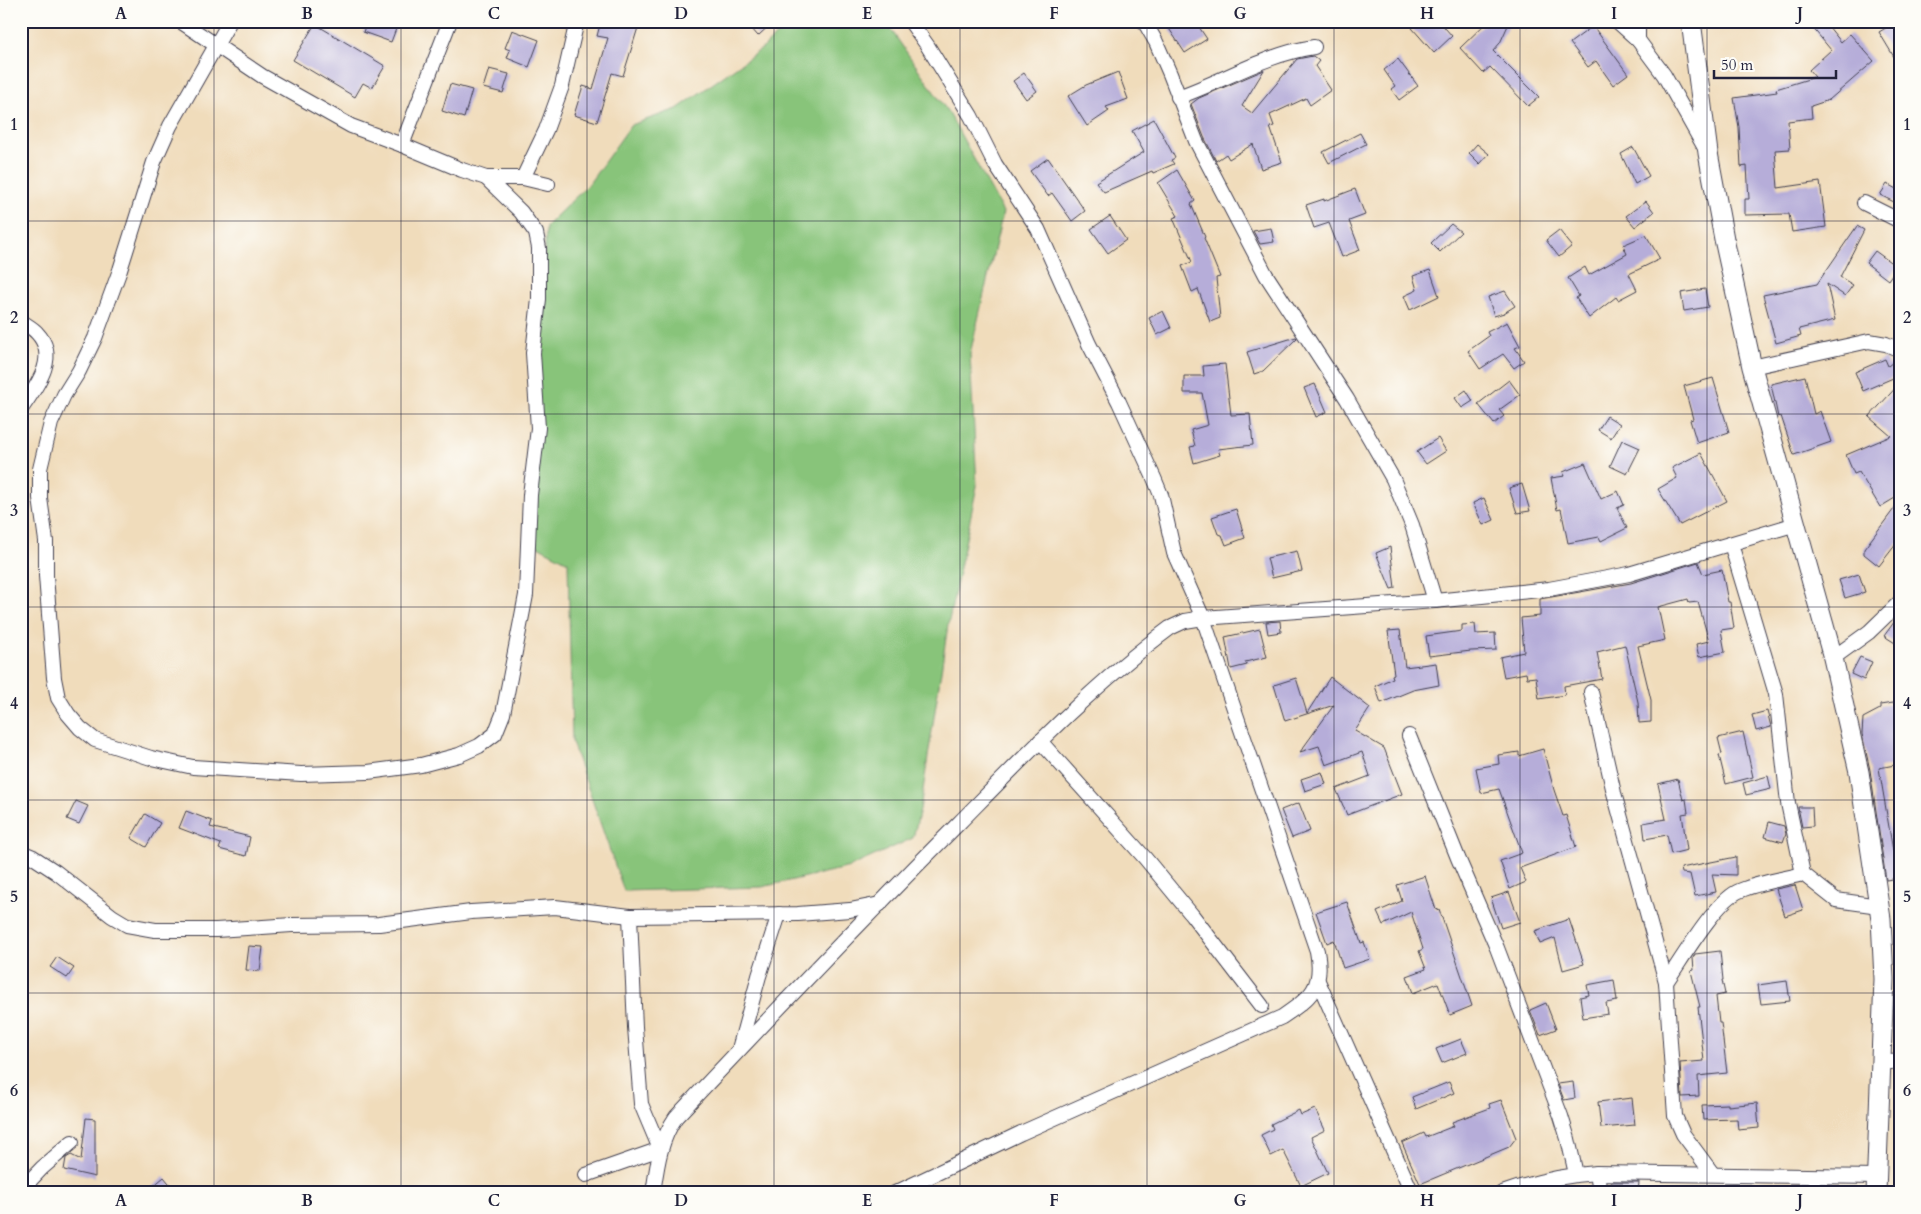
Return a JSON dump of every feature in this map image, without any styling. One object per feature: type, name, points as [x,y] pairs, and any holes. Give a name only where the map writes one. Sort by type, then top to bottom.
[{"type":"main road","points":[[1691,21],[1708,153],[1724,239],[1752,367],[1833,658],[1860,772],[1879,906],[1884,979],[1877,1185]]},
{"type":"street","points":[[180,21],[262,76],[351,126],[402,145],[443,164],[486,178],[523,178],[548,184]]},
{"type":"street","points":[[230,21],[170,126],[154,162],[120,270],[95,338],[51,423],[40,469],[40,498],[46,541],[46,576],[54,678],[58,698],[80,728],[95,740],[151,758],[193,767],[301,774],[368,772],[421,765],[459,755],[479,746],[495,734],[503,714],[526,595],[530,495],[538,428],[533,353],[539,299],[539,248],[536,234],[520,212],[486,178]]},
{"type":"street","points":[[402,145],[450,21]]},
{"type":"street","points":[[523,178],[546,130],[562,86],[577,21]]},
{"type":"street","points":[[910,21],[971,116],[995,164],[1038,229],[1057,268],[1089,344],[1119,402],[1154,478],[1161,495],[1174,553],[1203,618],[1317,951],[1319,964],[1318,981],[1412,1193]]},
{"type":"street","points":[[1144,21],[1156,42],[1196,141],[1266,275],[1347,398],[1393,479],[1412,524],[1435,601]]},
{"type":"street","points":[[1617,21],[1638,40],[1664,75],[1708,153]]},
{"type":"street","points":[[1638,21],[1638,40]]},
{"type":"street","points":[[1178,97],[1274,57],[1314,47]]},
{"type":"street","points":[[1864,203],[1900,222]]},
{"type":"street","points":[[21,321],[37,332],[46,346],[46,364],[40,383],[21,409]]},
{"type":"street","points":[[1752,367],[1869,341],[1886,344],[1900,350]]},
{"type":"street","points":[[653,1193],[660,1149],[676,1117],[880,904],[1040,742],[1154,640],[1180,623],[1203,618],[1435,601],[1549,590],[1629,574],[1796,524]]},
{"type":"street","points":[[1731,544],[1776,694],[1788,803],[1804,874],[1836,900],[1879,906]]},
{"type":"street","points":[[1833,658],[1869,632],[1900,602]]},
{"type":"street","points":[[1591,692],[1615,800],[1666,982],[1675,1116],[1683,1134],[1712,1173]]},
{"type":"street","points":[[1409,736],[1458,858],[1498,948],[1561,1116],[1576,1174]]},
{"type":"street","points":[[1040,742],[1145,858],[1192,915],[1262,1006]]},
{"type":"street","points":[[21,852],[56,872],[112,916],[128,925],[155,930],[216,930],[379,924],[471,912],[555,907],[630,916],[779,914],[850,910],[880,904]]},
{"type":"street","points":[[1666,982],[1712,916],[1729,898],[1743,890],[1804,874]]},
{"type":"street","points":[[739,1050],[759,976],[779,914]]},
{"type":"street","points":[[630,916],[635,1027],[642,1104],[660,1149]]},
{"type":"street","points":[[895,1193],[1021,1133],[1282,1018],[1310,994],[1318,981]]},
{"type":"street","points":[[1881,1063],[1900,1061]]},
{"type":"street","points":[[21,1190],[42,1168],[72,1142]]},
{"type":"street","points":[[586,1175],[660,1149]]},
{"type":"street","points":[[1597,1173],[1600,1193]]},
{"type":"street","points":[[1502,1193],[1544,1180],[1576,1174],[1597,1173],[1712,1173],[1877,1185]]},
{"type":"green space","points":[[791,21],[885,21],[950,115],[1003,212],[970,354],[977,486],[948,625],[920,810],[913,838],[850,867],[762,887],[624,891],[572,742],[568,562],[530,542],[546,226],[588,185],[631,125],[677,109],[763,48]]},
{"type":"building","points":[[367,21],[399,21],[391,42],[363,32]]},
{"type":"building","points":[[601,21],[640,21],[623,76],[612,73],[597,122],[574,115],[583,86],[593,89],[608,38],[597,36]]},
{"type":"building","points":[[745,21],[774,21],[758,36]]},
{"type":"building","points":[[1177,21],[1195,21],[1207,39],[1185,53],[1168,27]]},
{"type":"building","points":[[1420,21],[1439,21],[1452,36],[1434,53],[1412,28]]},
{"type":"building","points":[[1488,21],[1510,21],[1500,43],[1493,51],[1539,97],[1528,106],[1490,67],[1483,73],[1460,48]]},
{"type":"building","points":[[1807,21],[1824,21],[1841,42],[1850,34],[1874,61],[1829,100],[1811,106],[1812,118],[1788,121],[1790,149],[1775,150],[1778,188],[1820,182],[1826,227],[1792,232],[1789,214],[1745,215],[1745,199],[1749,199],[1747,166],[1741,167],[1739,127],[1734,98],[1777,92],[1776,89],[1815,77],[1809,70],[1831,50]]},
{"type":"building","points":[[1896,22],[1900,29],[1900,67],[1879,32]]},
{"type":"building","points":[[315,24],[385,66],[372,88],[363,83],[355,97],[293,60]]},
{"type":"building","points":[[1593,26],[1628,74],[1613,85],[1596,61],[1588,67],[1570,43]]},
{"type":"building","points":[[512,30],[539,40],[529,67],[507,58],[510,50],[505,48]]},
{"type":"building","points":[[1313,56],[1319,61],[1315,66],[1331,90],[1310,105],[1306,98],[1270,115],[1274,126],[1270,127],[1282,162],[1261,169],[1253,144],[1229,159],[1226,154],[1216,161],[1191,104],[1199,98],[1264,70],[1242,106],[1252,113],[1297,59]]},
{"type":"building","points":[[1398,59],[1418,86],[1399,100],[1391,89],[1395,86],[1384,70]]},
{"type":"building","points":[[489,69],[509,74],[503,93],[483,88]]},
{"type":"building","points":[[1118,72],[1128,99],[1106,107],[1109,111],[1087,126],[1068,96],[1086,85]]},
{"type":"building","points":[[1024,73],[1037,91],[1026,99],[1013,81]]},
{"type":"building","points":[[450,84],[472,90],[464,118],[442,111]]},
{"type":"building","points":[[1154,119],[1175,158],[1171,160],[1174,164],[1153,173],[1152,171],[1104,192],[1096,182],[1144,152],[1132,131]]},
{"type":"building","points":[[1360,133],[1366,144],[1329,163],[1323,152]]},
{"type":"building","points":[[1477,144],[1489,154],[1480,164],[1469,153]]},
{"type":"building","points":[[1633,147],[1649,176],[1635,184],[1621,154]]},
{"type":"building","points":[[1048,158],[1085,211],[1072,221],[1052,193],[1048,196],[1030,171]]},
{"type":"building","points":[[1177,170],[1195,201],[1191,204],[1220,277],[1216,278],[1220,318],[1210,322],[1198,289],[1192,292],[1182,266],[1192,262],[1173,218],[1178,216],[1158,183]]},
{"type":"building","points":[[1887,184],[1900,191],[1900,205],[1880,195]]},
{"type":"building","points":[[1355,189],[1365,215],[1349,221],[1360,250],[1342,257],[1329,223],[1314,228],[1306,205],[1324,199],[1324,201]]},
{"type":"building","points":[[1646,201],[1654,212],[1635,227],[1626,216]]},
{"type":"building","points":[[1110,216],[1126,240],[1108,253],[1091,229]]},
{"type":"building","points":[[1451,224],[1461,232],[1440,252],[1431,243]]},
{"type":"building","points":[[1857,226],[1864,230],[1840,277],[1853,285],[1845,296],[1827,284],[1835,320],[1799,329],[1801,336],[1776,343],[1763,295],[1817,284]]},
{"type":"building","points":[[1271,228],[1274,242],[1260,244],[1253,231]]},
{"type":"building","points":[[1559,230],[1572,246],[1559,257],[1546,240]]},
{"type":"building","points":[[1646,235],[1660,259],[1629,274],[1637,290],[1618,300],[1616,297],[1589,318],[1576,298],[1579,296],[1568,278],[1585,267],[1589,275],[1627,254],[1623,245]]},
{"type":"building","points":[[1875,251],[1897,267],[1888,280],[1866,263]]},
{"type":"building","points":[[1430,270],[1439,296],[1410,310],[1404,296],[1417,290],[1413,276]]},
{"type":"building","points":[[1705,289],[1708,307],[1684,311],[1681,293]]},
{"type":"building","points":[[1505,291],[1515,306],[1504,313],[1494,316],[1488,297]]},
{"type":"building","points":[[1163,311],[1171,328],[1157,335],[1149,318]]},
{"type":"building","points":[[1507,322],[1520,346],[1515,348],[1524,361],[1514,368],[1503,354],[1480,369],[1468,351],[1489,336],[1487,332]]},
{"type":"building","points":[[1296,337],[1263,371],[1254,374],[1247,352]]},
{"type":"building","points":[[1898,358],[1900,359],[1900,375],[1863,391],[1855,372],[1885,359],[1888,366]]},
{"type":"building","points":[[1225,364],[1231,415],[1250,414],[1253,445],[1218,449],[1220,455],[1194,463],[1190,447],[1195,446],[1191,430],[1208,425],[1202,393],[1184,393],[1184,376],[1204,376],[1203,366]]},
{"type":"building","points":[[1805,376],[1814,414],[1820,411],[1831,442],[1794,455],[1781,416],[1778,417],[1771,384]]},
{"type":"building","points":[[1713,378],[1729,432],[1697,443],[1690,420],[1693,419],[1684,386]]},
{"type":"building","points":[[1509,380],[1520,395],[1499,410],[1504,416],[1494,424],[1478,404]]},
{"type":"building","points":[[1900,383],[1900,495],[1880,507],[1859,472],[1854,474],[1846,455],[1891,436],[1869,417]]},
{"type":"building","points":[[1315,384],[1327,412],[1316,417],[1304,388]]},
{"type":"building","points":[[1466,390],[1473,401],[1462,408],[1455,398]]},
{"type":"building","points":[[1607,416],[1620,424],[1611,438],[1598,430]]},
{"type":"building","points":[[1438,438],[1446,451],[1426,464],[1417,452]]},
{"type":"building","points":[[1622,440],[1640,448],[1627,474],[1610,466]]},
{"type":"building","points":[[1701,453],[1727,501],[1680,525],[1658,489],[1677,478],[1672,468]]},
{"type":"building","points":[[1585,463],[1601,499],[1618,491],[1624,505],[1617,508],[1627,528],[1601,541],[1599,537],[1568,543],[1561,509],[1557,510],[1551,478],[1565,476],[1563,472]]},
{"type":"building","points":[[1522,484],[1530,511],[1517,513],[1509,488]]},
{"type":"building","points":[[1484,498],[1494,520],[1483,525],[1473,503]]},
{"type":"building","points":[[1900,501],[1900,539],[1879,566],[1864,554],[1864,549]]},
{"type":"building","points":[[1236,509],[1245,538],[1226,545],[1222,535],[1218,534],[1212,517]]},
{"type":"building","points":[[1390,547],[1395,588],[1391,589],[1376,553]]},
{"type":"building","points":[[1297,551],[1302,571],[1272,578],[1267,558]]},
{"type":"building","points":[[1698,562],[1703,574],[1722,570],[1734,628],[1721,630],[1725,652],[1699,657],[1696,644],[1709,641],[1698,602],[1689,603],[1688,599],[1658,607],[1665,640],[1638,646],[1651,700],[1651,722],[1639,723],[1638,702],[1625,645],[1597,652],[1602,679],[1564,686],[1565,695],[1539,699],[1536,677],[1527,678],[1526,673],[1504,677],[1500,657],[1524,652],[1521,618],[1540,616],[1540,599],[1631,583]]},
{"type":"building","points":[[1859,574],[1865,592],[1845,598],[1839,580]]},
{"type":"building","points":[[1900,614],[1900,646],[1884,636]]},
{"type":"building","points":[[1280,621],[1281,632],[1268,634],[1266,622]]},
{"type":"building","points":[[1475,624],[1476,634],[1495,633],[1496,650],[1429,656],[1426,636],[1462,631],[1462,625]]},
{"type":"building","points":[[1260,629],[1267,657],[1245,662],[1247,665],[1231,669],[1225,637]]},
{"type":"building","points":[[1400,630],[1405,667],[1436,663],[1439,685],[1413,690],[1381,703],[1375,686],[1393,678],[1392,675],[1394,674],[1388,631]]},
{"type":"building","points":[[1860,657],[1872,662],[1864,680],[1851,674]]},
{"type":"building","points":[[1330,677],[1370,708],[1355,731],[1384,748],[1402,794],[1347,815],[1336,789],[1370,776],[1362,752],[1326,765],[1319,746],[1300,752],[1334,705],[1285,721],[1274,685],[1296,678],[1307,713]]},
{"type":"building","points":[[1900,702],[1900,764],[1879,768],[1893,851],[1900,850],[1900,878],[1886,880],[1870,770],[1862,734],[1863,718],[1880,709],[1880,705]]},
{"type":"building","points":[[1767,711],[1771,727],[1756,731],[1752,715]]},
{"type":"building","points":[[1743,732],[1753,777],[1726,784],[1719,755],[1722,754],[1718,738]]},
{"type":"building","points":[[1543,749],[1554,790],[1563,816],[1566,815],[1576,847],[1520,868],[1526,882],[1510,889],[1500,861],[1522,853],[1499,789],[1481,793],[1476,768],[1499,764],[1498,755],[1519,752],[1519,756]]},
{"type":"building","points":[[1322,772],[1326,784],[1305,791],[1301,779]]},
{"type":"building","points":[[1768,776],[1771,789],[1746,795],[1743,783]]},
{"type":"building","points":[[1678,779],[1683,800],[1686,799],[1688,813],[1682,814],[1687,850],[1671,854],[1667,835],[1645,839],[1643,823],[1666,819],[1658,784]]},
{"type":"building","points":[[76,801],[88,806],[79,824],[67,819]]},
{"type":"building","points":[[1299,803],[1310,831],[1292,838],[1281,810]]},
{"type":"building","points":[[1798,807],[1812,807],[1813,826],[1802,827]]},
{"type":"building","points":[[186,811],[212,821],[210,827],[250,837],[246,856],[219,849],[221,844],[179,828]]},
{"type":"building","points":[[145,814],[160,823],[146,847],[131,838]]},
{"type":"building","points":[[1769,822],[1784,826],[1786,834],[1783,842],[1765,837]]},
{"type":"building","points":[[1736,857],[1736,875],[1712,874],[1716,892],[1695,896],[1690,874],[1682,873],[1681,868]]},
{"type":"building","points":[[1425,876],[1436,910],[1439,909],[1472,1006],[1450,1015],[1438,983],[1413,993],[1407,976],[1426,969],[1419,951],[1423,949],[1411,912],[1383,925],[1377,912],[1402,901],[1397,885]]},
{"type":"building","points":[[1795,885],[1803,910],[1785,916],[1776,889]]},
{"type":"building","points":[[1509,892],[1520,922],[1501,928],[1491,898]]},
{"type":"building","points":[[1347,902],[1361,943],[1364,942],[1370,959],[1343,968],[1334,940],[1327,943],[1316,912]]},
{"type":"building","points":[[1569,919],[1584,964],[1563,970],[1555,938],[1540,944],[1535,931]]},
{"type":"building","points":[[249,946],[263,947],[260,971],[246,970]]},
{"type":"building","points":[[1720,951],[1725,994],[1716,996],[1727,1073],[1698,1076],[1699,1096],[1682,1097],[1680,1063],[1704,1061],[1698,1007],[1700,1007],[1691,971],[1694,970],[1693,958],[1695,954]]},
{"type":"building","points":[[57,957],[74,968],[67,978],[50,967]]},
{"type":"building","points":[[1614,980],[1617,1001],[1606,1003],[1608,1014],[1583,1018],[1580,997],[1589,995],[1587,985]]},
{"type":"building","points":[[1787,981],[1790,1001],[1761,1004],[1758,985]]},
{"type":"building","points":[[1546,1003],[1556,1029],[1540,1035],[1530,1010]]},
{"type":"building","points":[[1461,1039],[1467,1053],[1442,1063],[1436,1049]]},
{"type":"building","points":[[1449,1082],[1454,1093],[1416,1109],[1412,1097]]},
{"type":"building","points":[[1573,1082],[1575,1098],[1564,1100],[1558,1084]]},
{"type":"building","points":[[1632,1098],[1635,1125],[1601,1128],[1598,1102]]},
{"type":"building","points":[[1501,1100],[1516,1138],[1509,1147],[1420,1184],[1402,1143],[1424,1133],[1426,1137],[1454,1126],[1452,1122],[1490,1108],[1489,1104]]},
{"type":"building","points":[[1757,1103],[1759,1128],[1738,1130],[1737,1119],[1703,1120],[1702,1105],[1728,1104],[1728,1106]]},
{"type":"building","points":[[1315,1109],[1325,1130],[1311,1137],[1328,1173],[1301,1186],[1283,1150],[1271,1156],[1261,1135],[1273,1129],[1271,1124],[1299,1110],[1301,1115]]},
{"type":"building","points":[[86,1118],[95,1119],[95,1177],[64,1170],[66,1158],[71,1155],[81,1160]]},
{"type":"building","points":[[164,1177],[177,1193],[145,1193]]},
{"type":"building","points":[[1611,1182],[1639,1182],[1638,1193],[1610,1193]]}]
